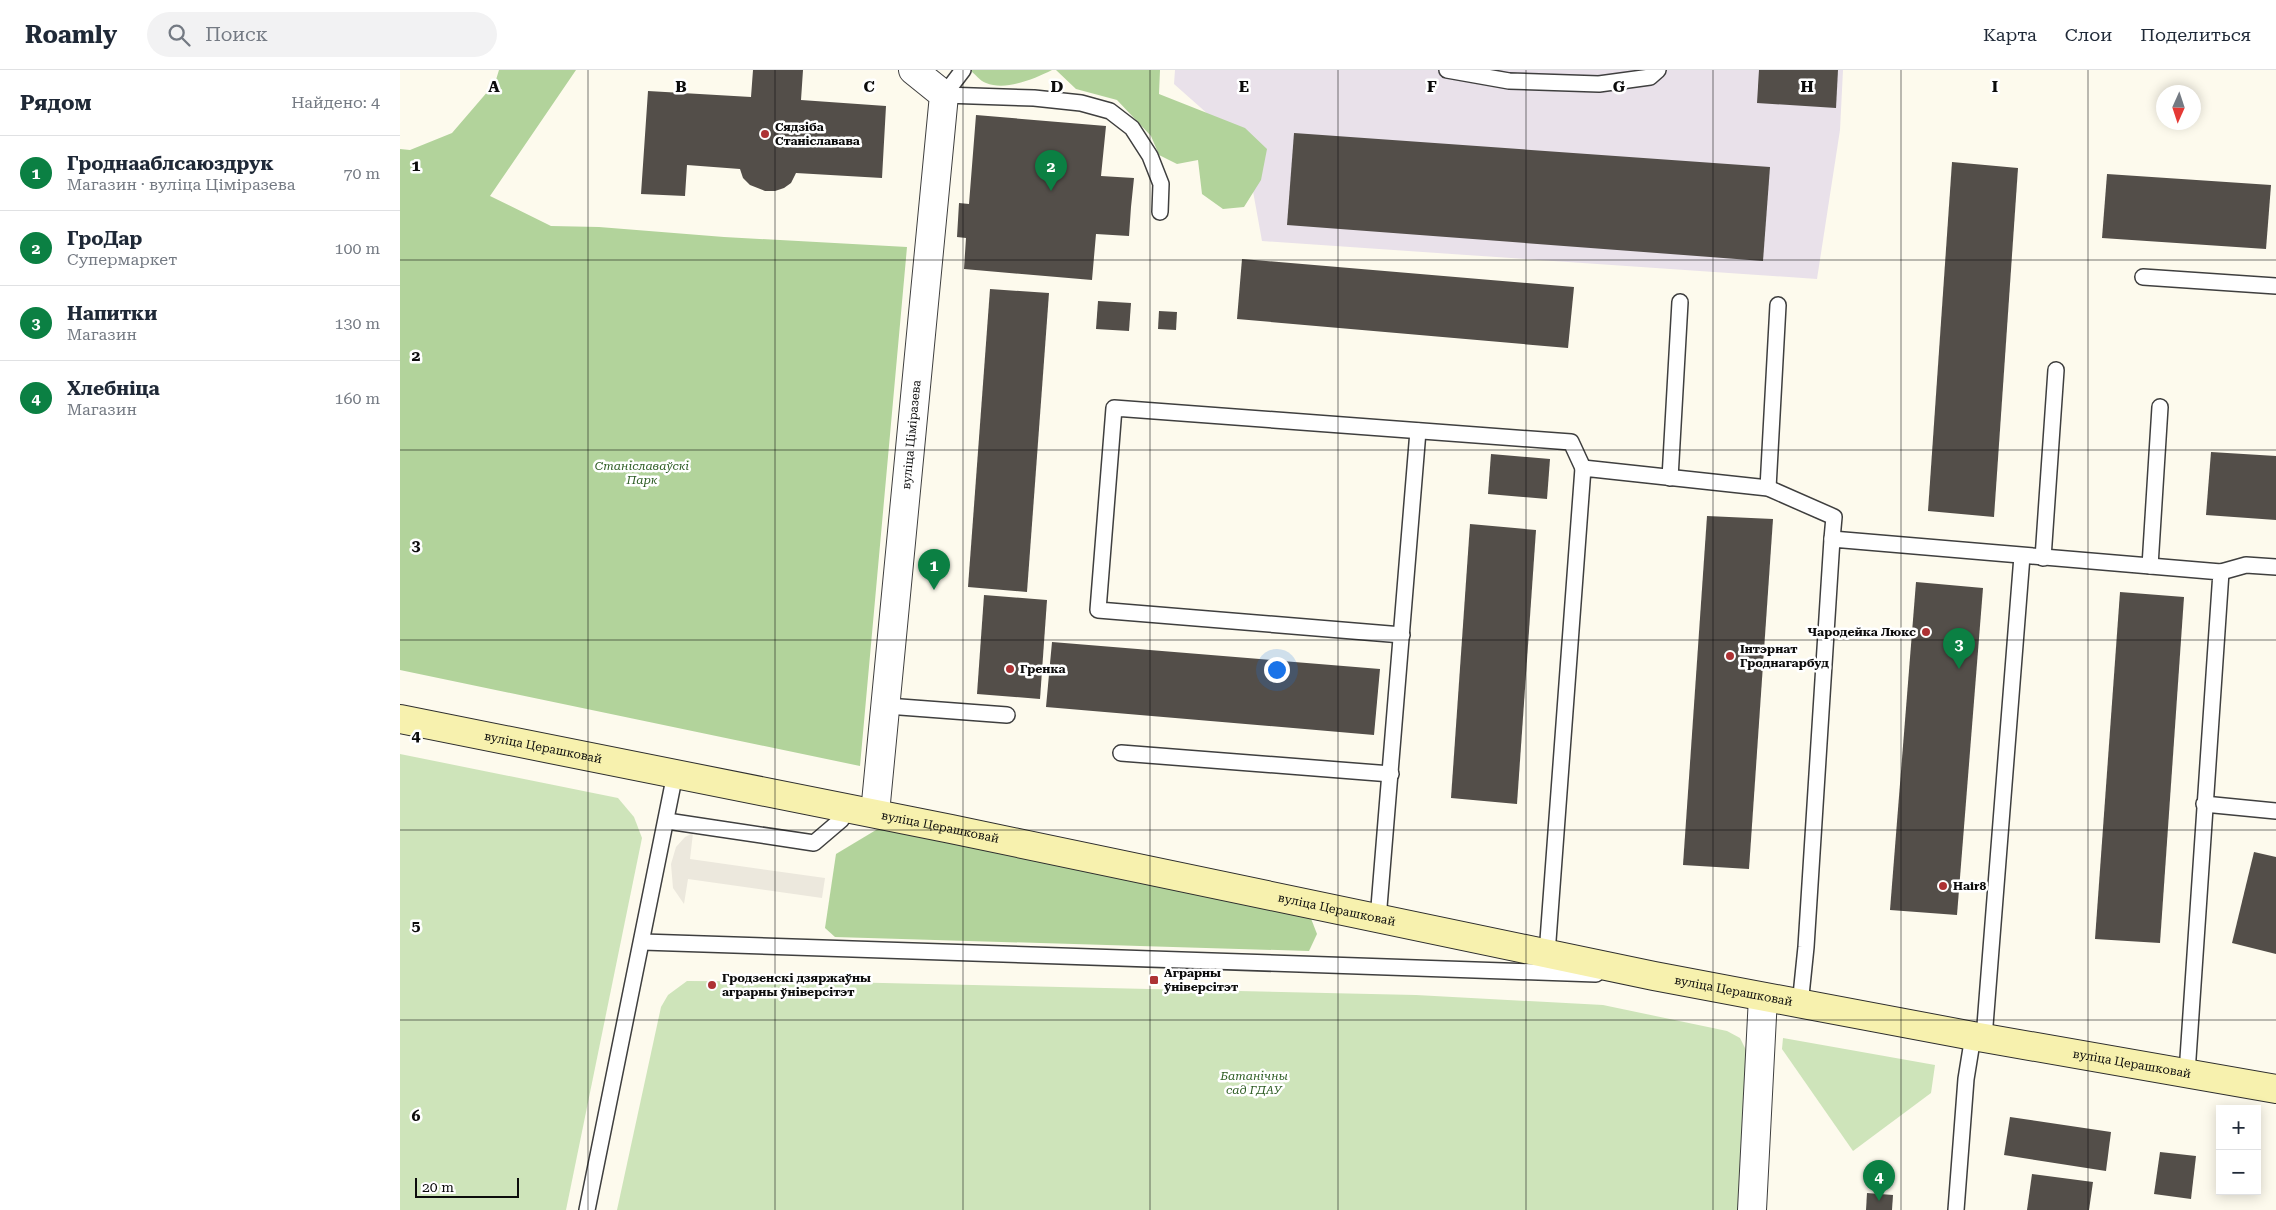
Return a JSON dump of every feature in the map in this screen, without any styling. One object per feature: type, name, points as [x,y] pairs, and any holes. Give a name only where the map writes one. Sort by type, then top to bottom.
[{"type":"street","points":[[913,70],[944,95]]},
{"type":"street","name":"вуліца Ціміразева","points":[[876,813],[944,95]]},
{"type":"street","name":"вуліца Церашковай","points":[[400,719],[876,813],[1763,998],[2276,1089]]},
{"type":"street","points":[[1752,1210],[1763,998]]},
{"type":"lane","points":[[944,95],[963,70]]},
{"type":"lane","points":[[1447,70],[1509,81],[1598,84],[1650,77],[1658,70]]},
{"type":"lane","points":[[944,95],[1034,98],[1081,103],[1110,112],[1132,128],[1150,156],[1161,184],[1160,212]]},
{"type":"lane","points":[[2143,278],[2276,286]]},
{"type":"lane","points":[[1670,478],[1680,302]]},
{"type":"lane","points":[[1768,488],[1778,304]]},
{"type":"lane","points":[[2043,558],[2056,370]]},
{"type":"lane","points":[[2150,566],[2160,407]]},
{"type":"lane","points":[[1402,635],[1098,610],[1114,408],[1571,442],[1582,468],[1547,954]]},
{"type":"lane","points":[[1378,918],[1418,431]]},
{"type":"lane","points":[[1582,468],[1768,488],[1834,517],[1806,947],[1800,1005]]},
{"type":"lane","points":[[1832,539],[2221,572],[2246,565],[2276,567]]},
{"type":"lane","points":[[1956,1210],[1966,1078],[1979,1037],[2022,556]]},
{"type":"lane","points":[[2187,1073],[2221,572]]},
{"type":"lane","points":[[886,706],[1007,714]]},
{"type":"lane","points":[[1121,753],[1391,774]]},
{"type":"lane","points":[[587,1210],[643,942],[675,774]]},
{"type":"lane","points":[[2204,804],[2276,811]]},
{"type":"lane","points":[[667,821],[814,843],[841,820],[849,808]]},
{"type":"lane","points":[[643,942],[1654,976]]},
{"type":"shaded area","points":[[1175,70],[1843,70],[1840,130],[1817,279],[1262,241],[1245,147],[1174,84]]},
{"type":"shaded area","points":[[693,833],[690,859],[825,878],[822,898],[688,879],[684,904],[673,888],[671,864],[676,847],[685,837]]},
{"type":"green space","name":"Станіславаўскі Парк","points":[[499,70],[576,70],[490,196],[551,226],[599,227],[724,237],[907,247],[860,766],[400,670],[400,149],[410,150],[452,133],[495,83]]},
{"type":"green space","points":[[970,70],[1052,70],[1020,83],[1002,86],[984,82]]},
{"type":"green space","points":[[1056,70],[1160,70],[1159,94],[1245,128],[1267,149],[1261,180],[1244,207],[1223,209],[1202,194],[1198,160],[1177,164],[1159,155],[1151,136],[1117,100],[1076,89]]},
{"type":"green space","points":[[400,754],[618,798],[634,817],[642,838],[566,1210],[400,1210]]},
{"type":"green space","points":[[881,827],[1310,916],[1317,934],[1309,951],[835,937],[825,928],[836,854]]},
{"type":"green space","name":"Батанічны сад ГДАУ","points":[[687,981],[838,982],[1416,995],[1603,1005],[1727,1031],[1740,1038],[1746,1050],[1740,1210],[617,1210],[661,1007],[668,995]]},
{"type":"green space","points":[[1783,1038],[1935,1065],[1931,1093],[1853,1151],[1782,1049]]},
{"type":"building","name":"Сядзіба Станіславава","points":[[753,70],[803,70],[801,100],[886,106],[882,178],[796,173],[791,183],[784,188],[775,191],[765,191],[750,185],[743,178],[740,169],[687,165],[685,196],[641,194],[648,91],[751,97]]},
{"type":"building","points":[[1759,70],[1838,70],[1836,108],[1757,103]]},
{"type":"building","points":[[976,115],[1106,126],[1101,176],[1134,178],[1129,236],[1096,234],[1092,280],[964,269],[966,238],[957,237],[959,203],[969,204]]},
{"type":"building","points":[[1294,133],[1770,167],[1763,261],[1287,225]]},
{"type":"building","points":[[1952,162],[2018,168],[1994,517],[1928,511]]},
{"type":"building","points":[[2107,174],[2271,185],[2266,249],[2102,238]]},
{"type":"building","points":[[1242,259],[1574,287],[1568,348],[1237,319]]},
{"type":"building","points":[[990,289],[1049,293],[1027,592],[968,587]]},
{"type":"building","points":[[1098,301],[1131,303],[1129,331],[1096,329]]},
{"type":"building","points":[[1159,311],[1177,312],[1176,330],[1158,329]]},
{"type":"building","points":[[2211,452],[2276,456],[2276,520],[2206,515]]},
{"type":"building","points":[[1491,454],[1550,459],[1547,499],[1488,494]]},
{"type":"building","name":"Інтэрнат Гроднагарбуд","points":[[1707,516],[1773,519],[1749,869],[1683,865]]},
{"type":"building","points":[[1470,524],[1536,530],[1517,804],[1451,798]]},
{"type":"building","points":[[1916,582],[1983,588],[1957,915],[1890,910]]},
{"type":"building","points":[[2120,592],[2184,597],[2160,943],[2095,939]]},
{"type":"building","name":"Гренка","points":[[984,595],[1047,600],[1040,699],[977,694]]},
{"type":"building","points":[[1052,642],[1380,669],[1374,735],[1046,707]]},
{"type":"building","points":[[2254,852],[2276,857],[2276,954],[2232,943]]},
{"type":"building","points":[[2010,1117],[2111,1132],[2106,1171],[2004,1155]]},
{"type":"building","points":[[2160,1152],[2196,1156],[2191,1199],[2154,1194]]},
{"type":"building","points":[[2032,1174],[2093,1182],[2089,1210],[2027,1210]]},
{"type":"building","points":[[1867,1193],[1893,1195],[1892,1210],[1866,1210]]},
{"type":"place","name":"Сядзіба Станіславава","points":[[765,134]]},
{"type":"place","name":"ГроДар","points":[[1051,191]]},
{"type":"place","name":"Гроднааблсаюздрук","points":[[934,590]]},
{"type":"place","name":"Чародейка Люкс","points":[[1926,632]]},
{"type":"place","name":"Інтэрнат Гроднагарбуд","points":[[1730,656]]},
{"type":"place","name":"Гренка","points":[[1010,669]]},
{"type":"place","name":"Напитки","points":[[1959,669]]},
{"type":"place","name":"Hair8","points":[[1943,886]]},
{"type":"place","name":"Аграрны ўніверсітэт","points":[[1154,980]]},
{"type":"place","name":"Гродзенскі дзяржаўны аграрны ўніверсітэт","points":[[712,985]]},
{"type":"place","name":"Хлебніца","points":[[1879,1201]]}]
